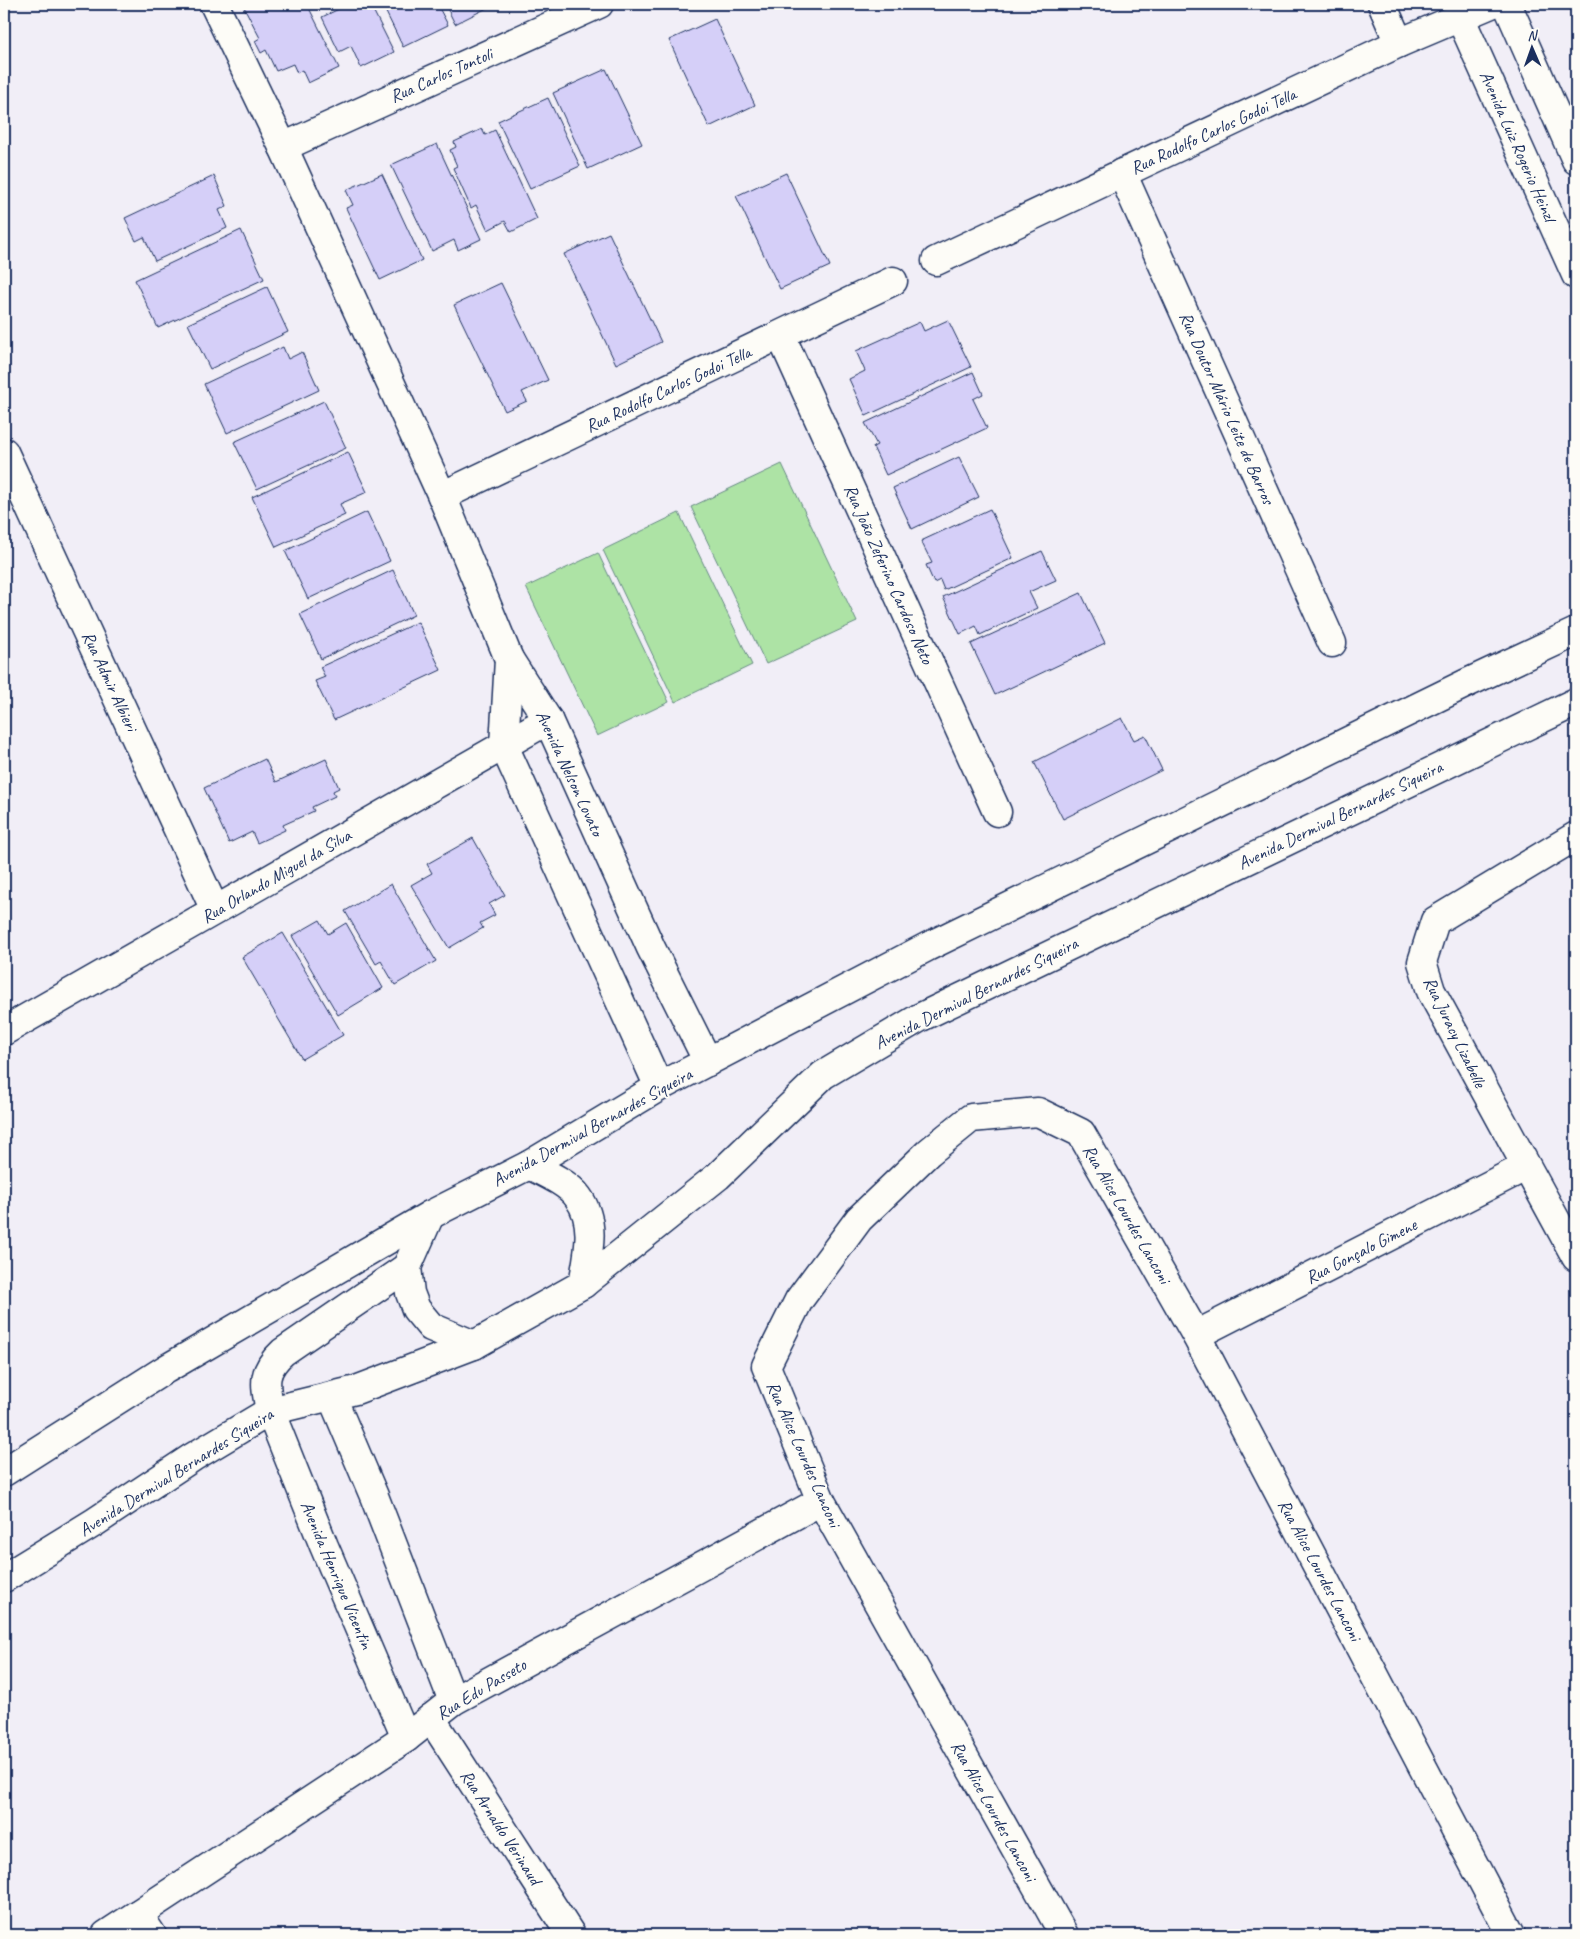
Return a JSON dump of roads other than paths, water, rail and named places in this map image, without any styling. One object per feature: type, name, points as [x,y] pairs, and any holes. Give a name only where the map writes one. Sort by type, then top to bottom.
[{"type":"street","points":[[214,4],[283,147],[442,496],[509,659]]},
{"type":"street","name":"Rua Carlos Tontoli","points":[[283,147],[598,4]]},
{"type":"street","points":[[1382,4],[1399,43]]},
{"type":"street","name":"Rua Rodolfo Carlos Godoi Tella","points":[[936,261],[1399,43],[1491,4]]},
{"type":"street","points":[[1507,4],[1576,160]]},
{"type":"street","name":"Avenida Luiz Rogerio Heinzl","points":[[1460,17],[1576,274]]},
{"type":"street","name":"Rua Doutor Mário Leite de Barros","points":[[1122,173],[1332,643]]},
{"type":"street","name":"Rua Rodolfo Carlos Godoi Tella","points":[[442,496],[893,281]]},
{"type":"street","name":"Rua João Zeferino Cardoso Neto","points":[[781,336],[998,812]]},
{"type":"street","name":"Rua Admir Albieri","points":[[4,452],[215,910]]},
{"type":"street","name":"Avenida Dermival Bernardes Siqueira","points":[[4,1472],[166,1369],[430,1214],[530,1165],[659,1087],[945,938],[1467,683],[1576,632]]},
{"type":"street","name":"Avenida Nelson Lovato","points":[[509,659],[548,720],[651,948],[708,1062]]},
{"type":"street","name":"Avenida Nelson Lovato","points":[[509,659],[504,746],[659,1087]]},
{"type":"street","name":"Avenida Dermival Bernardes Siqueira","points":[[4,1578],[270,1411],[332,1397],[394,1377],[474,1345],[583,1284],[718,1176],[823,1075],[919,1018],[1576,702]]},
{"type":"street","name":"Rua Orlando Miguel da Silva","points":[[4,1032],[548,720]]},
{"type":"street","name":"Rua Juracy Lizabelle","points":[[1576,836],[1435,922],[1422,962],[1430,991],[1576,1257]]},
{"type":"street","name":"Rua Alice Lourdes Lanconi","points":[[1064,1935],[821,1501],[766,1366],[799,1300],[859,1219],[929,1152],[971,1118],[1038,1112],[1081,1133],[1196,1335],[1511,1935]]},
{"type":"street","points":[[530,1165],[556,1180],[578,1196],[589,1220],[590,1248],[583,1284]]},
{"type":"street","name":"Rua Gonçalo Gimene","points":[[1196,1335],[1525,1167]]},
{"type":"street","points":[[430,1214],[407,1267],[410,1293],[416,1310],[431,1327],[474,1345]]},
{"type":"street","name":"Avenida Henrique Vicentin","points":[[406,1738],[324,1546],[270,1411],[265,1383],[269,1364],[282,1352],[407,1267]]},
{"type":"street","points":[[332,1397],[374,1496],[453,1701]]},
{"type":"street","name":"Rua Edu Passeto","points":[[106,1935],[145,1924],[406,1738],[453,1701],[821,1501]]},
{"type":"street","name":"Rua Arnaldo Verinaud","points":[[432,1718],[571,1935]]}]
